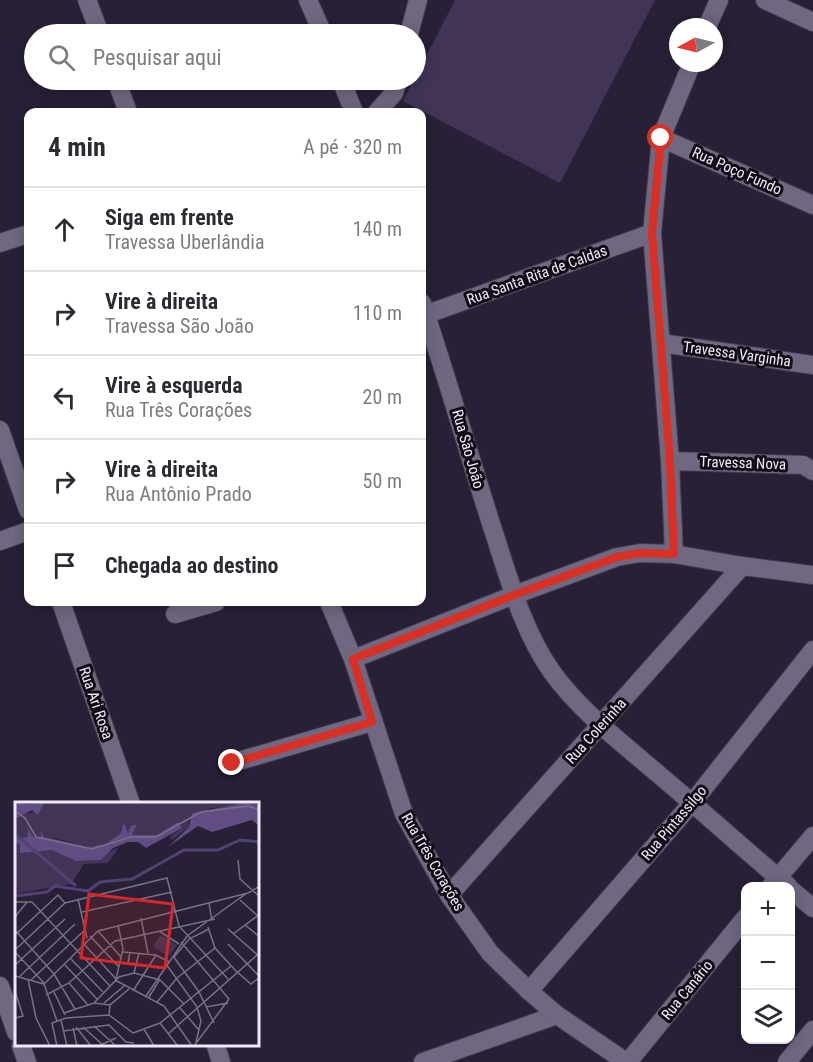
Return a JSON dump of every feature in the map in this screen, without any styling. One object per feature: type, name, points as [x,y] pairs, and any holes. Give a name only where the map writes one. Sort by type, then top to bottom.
[{"type":"street","points":[[87,0],[96,24]]},
{"type":"street","points":[[308,0],[318,24]]},
{"type":"street","points":[[412,24],[418,0]]},
{"type":"street","points":[[711,18],[719,0]]},
{"type":"street","points":[[765,0],[813,22]]},
{"type":"street","points":[[674,554],[670,461],[652,233],[661,138],[688,72]]},
{"type":"street","points":[[120,90],[126,108]]},
{"type":"street","points":[[345,90],[352,108]]},
{"type":"street","points":[[381,108],[395,90]]},
{"type":"street","name":"Rua Poço Fundo","points":[[661,138],[813,205]]},
{"type":"street","name":"Rua Santa Rita de Caldas","points":[[426,311],[652,233]]},
{"type":"street","points":[[0,243],[24,235]]},
{"type":"street","name":"Rua São João","points":[[426,321],[514,595],[552,671],[566,689],[602,725],[779,882]]},
{"type":"street","name":"Travessa Varginha","points":[[661,343],[813,365]]},
{"type":"street","points":[[0,430],[24,499]]},
{"type":"street","name":"Travessa Nova","points":[[670,461],[804,465],[813,471]]},
{"type":"street","points":[[0,541],[24,532]]},
{"type":"street","points":[[353,659],[617,557],[640,553],[674,554],[813,575]]},
{"type":"street","name":"Rua Colerinha","points":[[449,895],[742,566]]},
{"type":"street","name":"Rua Ari Rosa","points":[[62,606],[130,802]]},
{"type":"street","points":[[175,614],[202,606]]},
{"type":"street","name":"Rua Três Corações","points":[[331,606],[353,659],[404,814],[449,895],[490,953],[529,991],[557,1015],[627,1062]]},
{"type":"street","name":"Rua Pintassilgo","points":[[529,991],[692,803],[813,650]]},
{"type":"street","points":[[232,763],[372,722]]},
{"type":"street","points":[[784,882],[813,836]]},
{"type":"street","name":"Rua São João","points":[[795,895],[813,908]]},
{"type":"street","name":"Rua Canário","points":[[627,1062],[741,923]]},
{"type":"street","points":[[0,986],[15,1029]]},
{"type":"street","points":[[423,1062],[456,1057],[557,1015]]},
{"type":"street","points":[[787,1062],[813,1030]]},
{"type":"street","points":[[21,1047],[27,1062]]},
{"type":"street","points":[[216,1047],[221,1062]]},
{"type":"shaded area","points":[[455,0],[655,0],[560,183],[426,113],[426,108],[416,108],[403,101],[409,90],[426,90],[426,56]]},
{"type":"route","points":[[232,763],[372,722],[353,659],[617,557],[640,553],[674,554],[670,461],[652,233],[661,138]]}]
